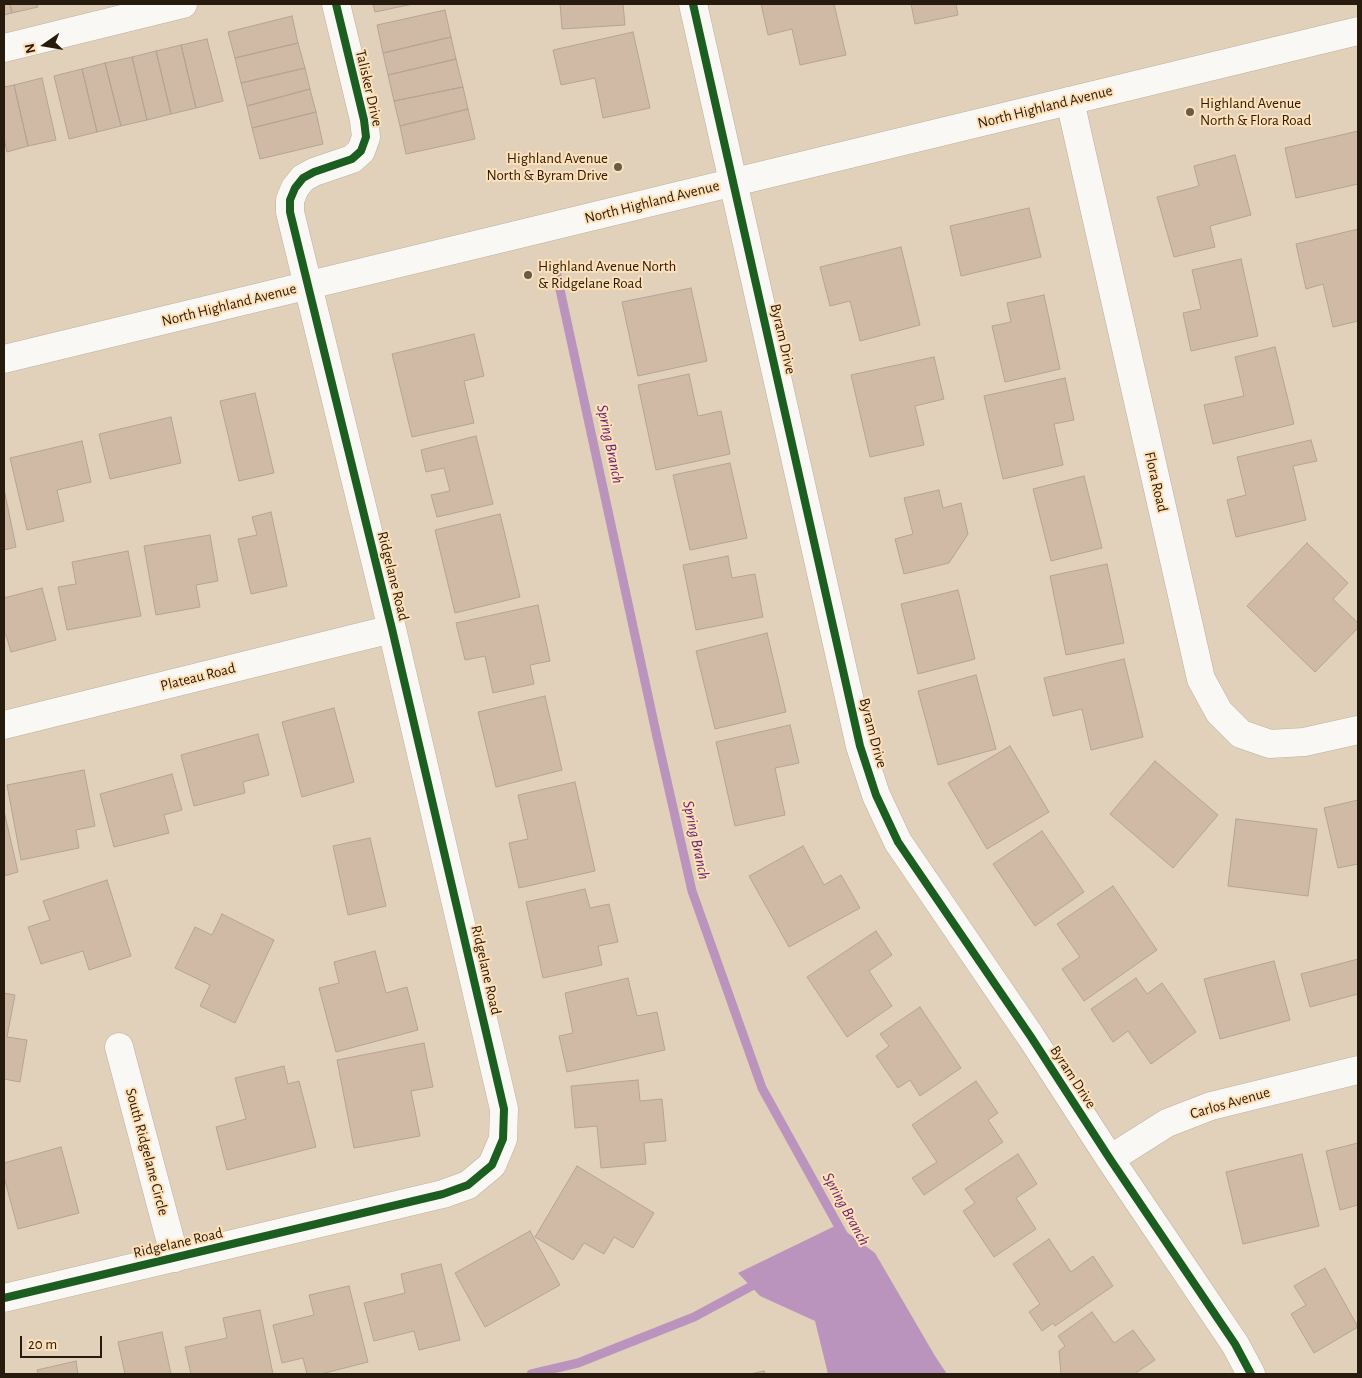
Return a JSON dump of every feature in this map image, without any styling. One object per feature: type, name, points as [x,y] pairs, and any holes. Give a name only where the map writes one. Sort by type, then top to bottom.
[{"type":"street","points":[[4,48],[183,4]]},
{"type":"street","name":"Talisker Drive","points":[[307,286],[292,222],[290,200],[295,188],[303,178],[314,172],[352,159],[361,151],[366,138],[364,120],[336,4]]},
{"type":"street","name":"Byram Drive","points":[[693,4],[860,746],[876,795],[898,842],[1031,1037],[1110,1159],[1235,1344],[1251,1374]]},
{"type":"street","name":"North Highland Avenue","points":[[4,359],[1358,31]]},
{"type":"street","name":"Flora Road","points":[[1070,101],[1201,679],[1219,712],[1241,734],[1270,744],[1304,742],[1358,730]]},
{"type":"street","name":"Ridgelane Road","points":[[4,1298],[443,1194],[468,1185],[492,1166],[504,1140],[504,1109],[392,630],[307,286]]},
{"type":"street","name":"Plateau Road","points":[[4,725],[392,630]]},
{"type":"street","name":"South Ridgelane Circle","points":[[119,1047],[175,1258]]},
{"type":"street","name":"Carlos Avenue","points":[[1110,1159],[1167,1123],[1211,1106],[1358,1070]]},
{"type":"shaded area","points":[[837,1225],[875,1253],[947,1374],[828,1374],[815,1321],[760,1296],[738,1273]]},
{"type":"building","points":[[4,4],[10,4],[12,13],[4,15]]},
{"type":"building","points":[[10,4],[37,4],[38,7],[12,13]]},
{"type":"building","points":[[373,4],[413,4],[375,12]]},
{"type":"building","points":[[560,4],[623,4],[625,25],[562,29]]},
{"type":"building","points":[[761,4],[834,4],[846,55],[800,65],[792,29],[768,35]]},
{"type":"building","points":[[911,4],[956,4],[958,15],[915,24]]},
{"type":"building","points":[[445,10],[451,37],[383,53],[377,25]]},
{"type":"building","points":[[292,16],[298,43],[235,58],[228,32]]},
{"type":"building","points":[[633,32],[650,108],[603,118],[595,78],[561,85],[553,50]]},
{"type":"building","points":[[451,37],[456,59],[388,75],[383,53]]},
{"type":"building","points":[[207,39],[223,101],[196,108],[181,45]]},
{"type":"building","points":[[298,43],[305,68],[241,83],[235,58]]},
{"type":"building","points":[[181,45],[196,108],[171,114],[156,51]]},
{"type":"building","points":[[156,51],[171,114],[147,120],[132,57]]},
{"type":"building","points":[[132,57],[147,120],[121,126],[105,63]]},
{"type":"building","points":[[456,59],[463,87],[394,101],[388,75]]},
{"type":"building","points":[[105,63],[121,126],[97,132],[82,69]]},
{"type":"building","points":[[305,68],[310,89],[247,106],[241,83]]},
{"type":"building","points":[[82,69],[97,132],[69,139],[54,76]]},
{"type":"building","points":[[42,78],[56,140],[28,146],[14,85]]},
{"type":"building","points":[[14,85],[28,146],[7,152],[4,139],[4,87]]},
{"type":"building","points":[[463,87],[468,109],[400,126],[394,101]]},
{"type":"building","points":[[310,89],[316,112],[252,128],[247,106]]},
{"type":"building","points":[[468,109],[475,139],[406,154],[400,126]]},
{"type":"building","points":[[316,112],[323,144],[260,159],[252,128]]},
{"type":"building","points":[[1358,131],[1358,184],[1296,198],[1285,148]]},
{"type":"building","points":[[1235,155],[1251,215],[1210,226],[1215,247],[1174,257],[1157,197],[1199,186],[1194,166]]},
{"type":"building","points":[[1029,208],[1041,257],[961,276],[950,226]]},
{"type":"building","points":[[1358,229],[1358,321],[1333,327],[1323,284],[1306,289],[1296,244]]},
{"type":"building","points":[[901,247],[920,325],[860,341],[850,301],[830,306],[820,267]]},
{"type":"building","points":[[1241,259],[1258,336],[1191,351],[1183,313],[1201,309],[1192,270]]},
{"type":"building","points":[[691,288],[707,361],[638,376],[622,302]]},
{"type":"building","points":[[1044,295],[1060,369],[1005,382],[992,326],[1011,322],[1007,303]]},
{"type":"building","points":[[474,334],[484,376],[464,381],[474,423],[412,437],[392,354]]},
{"type":"building","points":[[1275,347],[1294,424],[1213,444],[1204,405],[1244,396],[1235,357]]},
{"type":"building","points":[[934,357],[944,399],[915,406],[924,445],[870,457],[851,375]]},
{"type":"building","points":[[689,374],[698,416],[721,411],[730,454],[656,470],[638,385]]},
{"type":"building","points":[[1065,378],[1074,420],[1054,424],[1063,465],[1003,479],[984,396]]},
{"type":"building","points":[[255,393],[274,473],[239,481],[220,401]]},
{"type":"building","points":[[171,417],[181,463],[110,479],[99,434]]},
{"type":"building","points":[[476,436],[493,504],[437,517],[431,495],[450,491],[444,468],[426,472],[421,450]]},
{"type":"building","points":[[1311,440],[1317,461],[1293,466],[1306,520],[1236,537],[1227,500],[1246,495],[1237,457]]},
{"type":"building","points":[[82,441],[91,482],[57,490],[64,521],[27,530],[10,458]]},
{"type":"building","points":[[730,463],[747,538],[690,550],[673,475]]},
{"type":"building","points":[[1084,476],[1102,548],[1051,561],[1033,489]]},
{"type":"building","points":[[4,489],[16,547],[4,550]]},
{"type":"building","points":[[939,490],[943,508],[961,503],[968,534],[949,563],[904,574],[895,539],[913,534],[904,498]]},
{"type":"building","points":[[271,512],[287,586],[251,594],[238,539],[257,535],[252,517]]},
{"type":"building","points":[[500,514],[520,597],[455,613],[435,530]]},
{"type":"building","points":[[210,535],[218,581],[196,585],[200,607],[156,615],[144,546]]},
{"type":"building","points":[[1307,543],[1348,583],[1333,599],[1358,623],[1358,628],[1315,672],[1247,606]]},
{"type":"building","points":[[128,551],[141,616],[67,630],[58,587],[76,584],[72,562]]},
{"type":"building","points":[[728,556],[732,578],[755,574],[763,617],[696,630],[683,565]]},
{"type":"building","points":[[1107,564],[1124,643],[1066,655],[1050,576]]},
{"type":"building","points":[[42,588],[56,640],[11,652],[6,635],[4,636],[4,598]]},
{"type":"building","points":[[958,590],[975,659],[918,674],[901,604]]},
{"type":"building","points":[[538,605],[550,661],[530,665],[534,684],[493,693],[485,656],[465,660],[456,623]]},
{"type":"building","points":[[767,633],[786,712],[715,729],[696,651]]},
{"type":"building","points":[[1124,659],[1143,737],[1091,750],[1082,709],[1053,716],[1044,678]]},
{"type":"building","points":[[976,675],[996,749],[938,765],[918,691]]},
{"type":"building","points":[[545,696],[562,770],[496,787],[478,712]]},
{"type":"building","points":[[334,708],[354,782],[302,797],[282,722]]},
{"type":"building","points":[[790,725],[799,763],[775,768],[785,815],[735,826],[716,742]]},
{"type":"building","points":[[258,734],[269,775],[243,782],[245,793],[194,806],[181,755]]},
{"type":"building","points":[[1010,746],[1049,812],[987,849],[948,783]]},
{"type":"building","points":[[1155,761],[1218,815],[1173,868],[1110,814]]},
{"type":"building","points":[[84,770],[95,826],[76,830],[79,848],[21,860],[7,785]]},
{"type":"building","points":[[172,774],[182,810],[164,815],[169,833],[114,847],[100,794]]},
{"type":"building","points":[[575,782],[595,871],[519,888],[509,843],[528,839],[518,795]]},
{"type":"building","points":[[1358,800],[1358,864],[1338,868],[1324,808]]},
{"type":"building","points":[[4,811],[18,872],[4,876]]},
{"type":"building","points":[[1236,819],[1317,829],[1308,896],[1228,886]]},
{"type":"building","points":[[1042,831],[1084,892],[1035,926],[993,864]]},
{"type":"building","points":[[370,838],[386,906],[348,915],[333,846]]},
{"type":"building","points":[[803,846],[824,885],[841,875],[860,908],[789,947],[749,876]]},
{"type":"building","points":[[107,880],[131,956],[89,970],[83,951],[41,964],[28,927],[50,920],[43,901]]},
{"type":"building","points":[[1113,886],[1157,950],[1084,1001],[1062,969],[1080,957],[1057,924]]},
{"type":"building","points":[[585,889],[590,908],[609,904],[618,942],[598,946],[602,965],[543,978],[526,902]]},
{"type":"building","points":[[222,914],[274,940],[235,1023],[200,1006],[210,985],[175,968],[195,927],[212,935]]},
{"type":"building","points":[[876,931],[892,955],[869,971],[892,1006],[847,1037],[807,977]]},
{"type":"building","points":[[375,951],[386,993],[407,987],[418,1030],[336,1052],[319,988],[339,983],[334,962]]},
{"type":"building","points":[[1358,959],[1358,994],[1310,1007],[1301,974]]},
{"type":"building","points":[[1274,961],[1290,1020],[1220,1039],[1204,979]]},
{"type":"building","points":[[628,978],[637,1016],[657,1012],[665,1050],[567,1072],[559,1036],[573,1033],[565,993]]},
{"type":"building","points":[[1136,978],[1147,994],[1162,983],[1196,1032],[1151,1064],[1128,1031],[1113,1042],[1091,1009]]},
{"type":"building","points":[[4,993],[15,995],[7,1037],[27,1040],[20,1082],[4,1079]]},
{"type":"building","points":[[920,1007],[961,1068],[920,1096],[910,1080],[898,1088],[876,1056],[889,1046],[880,1034]]},
{"type":"building","points":[[424,1043],[433,1087],[411,1091],[420,1136],[354,1148],[337,1060]]},
{"type":"building","points":[[284,1066],[288,1084],[299,1081],[316,1147],[227,1170],[216,1127],[246,1119],[235,1078]]},
{"type":"building","points":[[638,1080],[640,1101],[662,1099],[666,1141],[644,1143],[646,1164],[601,1168],[597,1126],[575,1128],[571,1086]]},
{"type":"building","points":[[976,1081],[998,1113],[988,1120],[1003,1142],[924,1195],[912,1178],[937,1162],[912,1125]]},
{"type":"building","points":[[1358,1143],[1358,1205],[1340,1210],[1326,1151]]},
{"type":"building","points":[[61,1147],[79,1213],[18,1229],[4,1177],[4,1163]]},
{"type":"building","points":[[1018,1154],[1037,1184],[1016,1198],[1036,1229],[994,1257],[963,1211],[975,1203],[965,1189]]},
{"type":"building","points":[[1302,1154],[1319,1226],[1243,1244],[1226,1172]]},
{"type":"building","points":[[577,1166],[654,1213],[633,1248],[614,1237],[604,1254],[584,1243],[573,1260],[535,1237]]},
{"type":"building","points":[[530,1231],[560,1285],[485,1327],[455,1273]]},
{"type":"building","points":[[1049,1239],[1071,1272],[1093,1256],[1113,1286],[1055,1326],[1053,1323],[1042,1331],[1029,1312],[1040,1304],[1013,1264]]},
{"type":"building","points":[[441,1264],[460,1340],[419,1350],[414,1331],[374,1341],[364,1303],[405,1293],[401,1274]]},
{"type":"building","points":[[1325,1268],[1358,1327],[1314,1353],[1291,1314],[1306,1305],[1294,1286]]},
{"type":"building","points":[[349,1286],[368,1362],[321,1374],[307,1374],[303,1358],[282,1363],[273,1325],[314,1315],[309,1295]]},
{"type":"building","points":[[260,1310],[273,1374],[191,1374],[185,1347],[227,1338],[223,1318]]},
{"type":"building","points":[[1092,1312],[1114,1343],[1133,1330],[1155,1360],[1134,1374],[1061,1374],[1059,1351],[1065,1346],[1058,1336]]},
{"type":"building","points":[[162,1332],[171,1374],[125,1374],[118,1342]]},
{"type":"building","points":[[76,1361],[78,1374],[38,1374],[37,1370]]},
{"type":"building","points":[[764,1371],[765,1374],[750,1374]]},
{"type":"waterway","name":"Spring Branch","points":[[556,271],[692,891],[762,1088],[844,1236]]},
{"type":"waterway","points":[[531,1374],[578,1363],[694,1317],[761,1281]]},
{"type":"cycle path","points":[[4,1298],[443,1194],[468,1185],[492,1165],[503,1139],[504,1109],[392,629],[290,212],[290,200],[295,188],[303,178],[314,172],[352,159],[361,151],[366,137],[364,120],[336,4]]},
{"type":"cycle path","points":[[693,4],[860,746],[876,795],[898,842],[1031,1037],[1110,1159],[1235,1344],[1251,1374]]},
{"type":"place","name":"Highland Avenue North & Flora Road","points":[[1190,112]]},
{"type":"place","name":"Highland Avenue North & Byram Drive","points":[[618,167]]},
{"type":"place","name":"Highland Avenue North & Ridgelane Road","points":[[528,275]]}]
